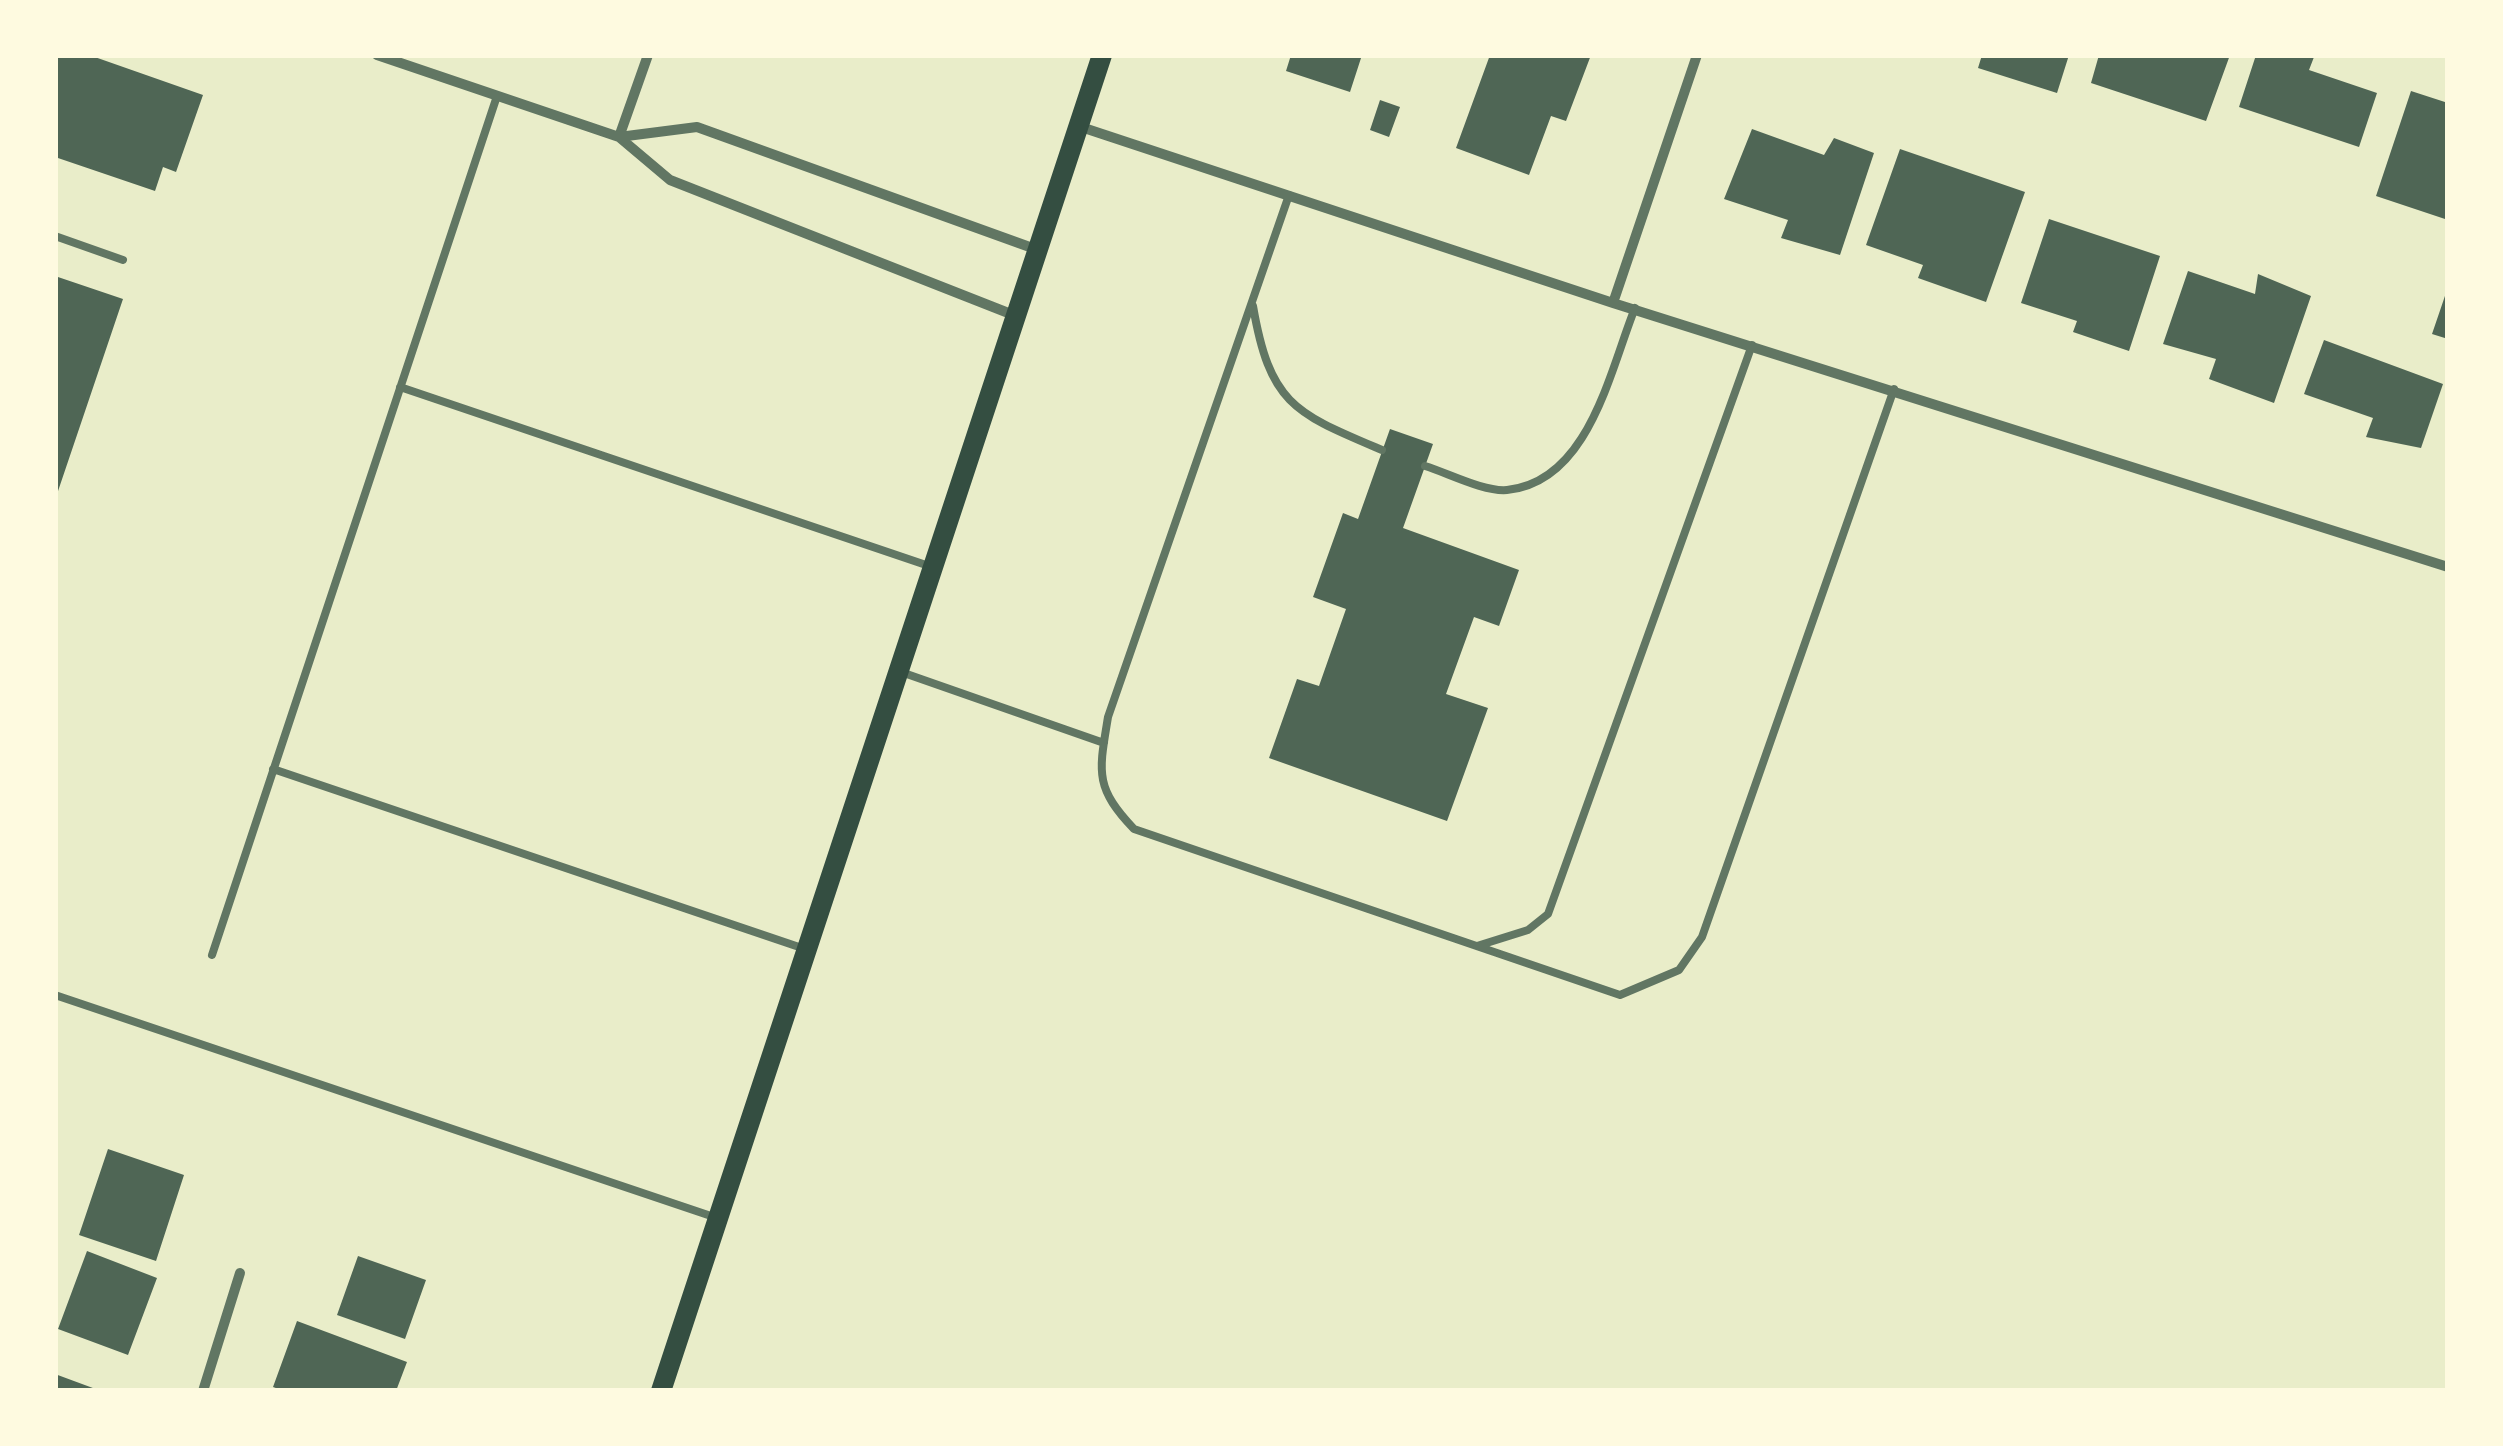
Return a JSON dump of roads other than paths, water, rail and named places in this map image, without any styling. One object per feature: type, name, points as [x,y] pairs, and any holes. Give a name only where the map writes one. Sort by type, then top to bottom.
[{"type":"main road","points":[[661,1391],[1102,55]]},
{"type":"street","points":[[377,55],[619,137],[670,180],[1017,317]]},
{"type":"street","points":[[619,137],[648,55]]},
{"type":"street","points":[[1613,302],[1697,55]]},
{"type":"street","points":[[619,137],[697,126],[1038,250]]},
{"type":"street","points":[[1078,126],[1613,302],[2448,568]]},
{"type":"street","points":[[204,1391],[240,1273]]},
{"type":"lane","points":[[212,954],[497,96]]},
{"type":"lane","points":[[1289,195],[1108,717],[1099,777],[1111,805],[1134,830],[1620,995],[1679,970],[1702,937],[1894,389]]},
{"type":"lane","points":[[55,236],[123,260]]},
{"type":"lane","points":[[1252,301],[1259,342],[1278,392],[1314,421],[1382,450]]},
{"type":"lane","points":[[1425,466],[1505,490],[1545,479],[1580,443],[1635,308]]},
{"type":"lane","points":[[1477,946],[1528,930],[1548,914],[1752,344]]},
{"type":"lane","points":[[400,387],[932,567]]},
{"type":"lane","points":[[896,670],[1104,743]]},
{"type":"lane","points":[[274,769],[805,949]]},
{"type":"lane","points":[[55,995],[718,1218]]}]
